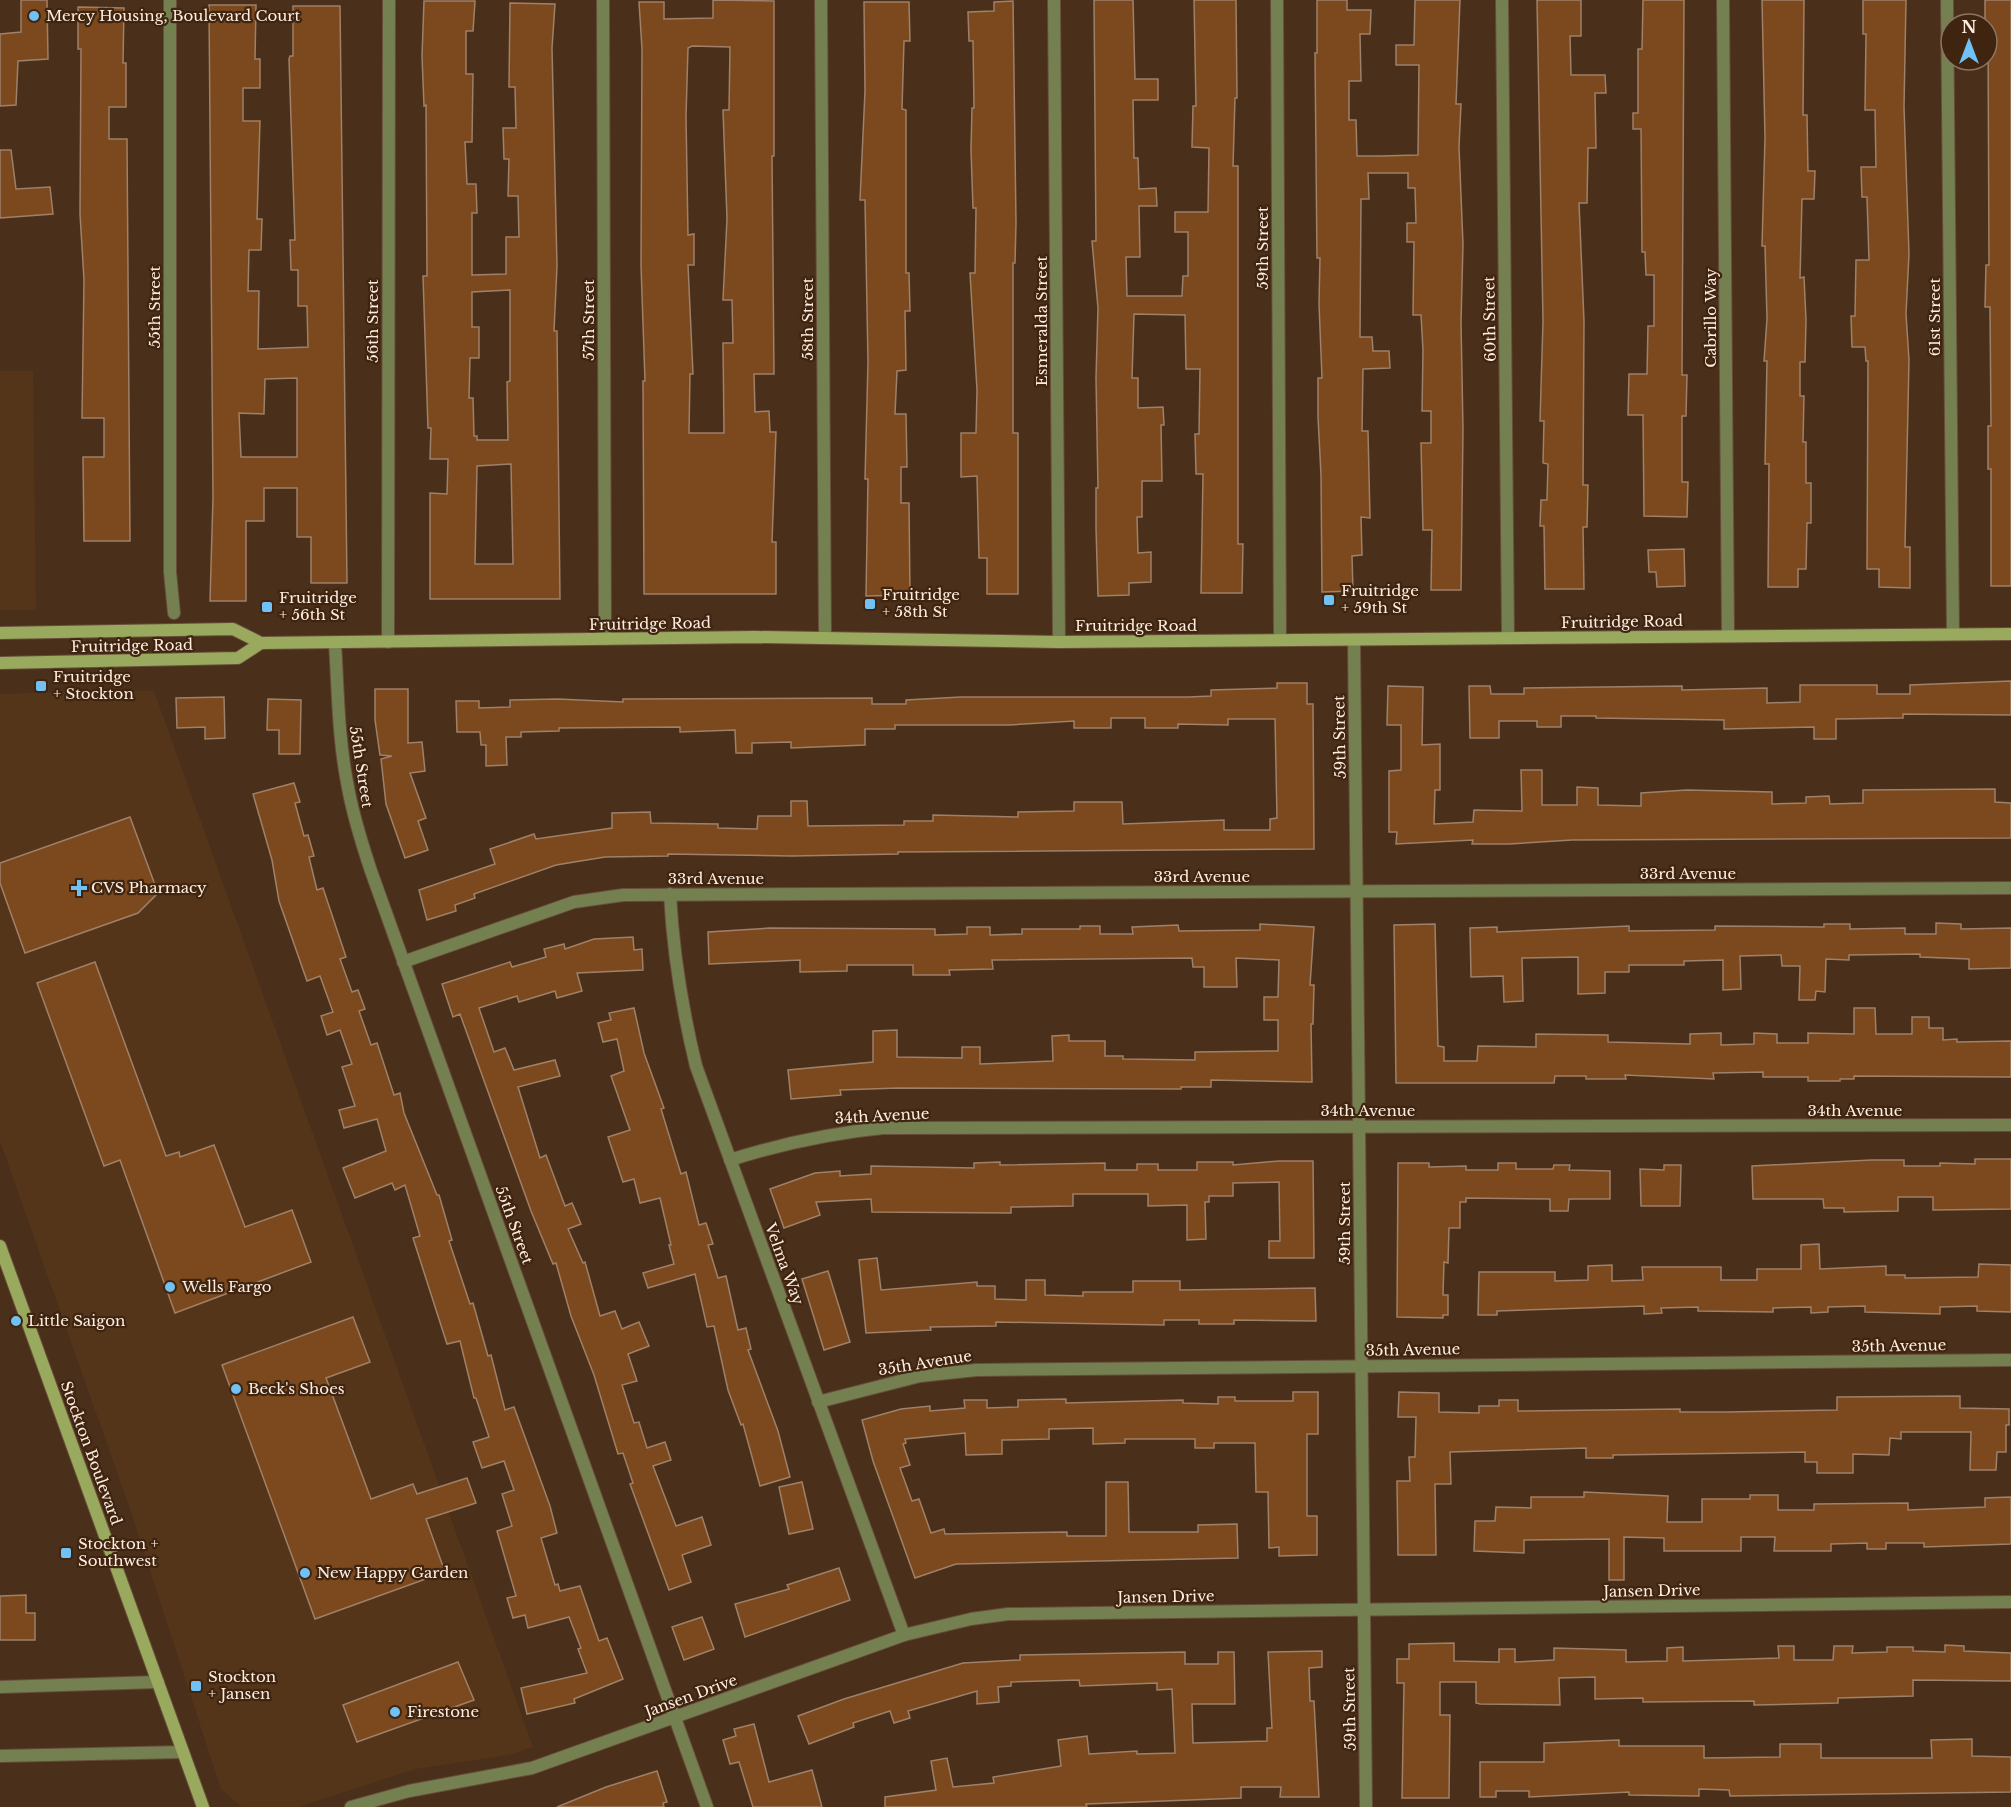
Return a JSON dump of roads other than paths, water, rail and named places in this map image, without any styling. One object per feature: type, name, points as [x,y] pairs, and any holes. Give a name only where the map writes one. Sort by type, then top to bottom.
[{"type":"main road","name":"Fruitridge Road","points":[[0,633],[233,629],[261,643],[825,637],[1059,642],[2011,634]]},
{"type":"main road","name":"Fruitridge Road","points":[[0,663],[238,658],[261,643]]},
{"type":"main road","name":"Stockton Boulevard","points":[[0,1246],[203,1807]]},
{"type":"street","name":"55th Street","points":[[170,0],[170,572],[174,613]]},
{"type":"street","name":"56th Street","points":[[388,0],[388,642]]},
{"type":"street","name":"57th Street","points":[[603,0],[605,639]]},
{"type":"street","name":"58th Street","points":[[821,0],[825,637]]},
{"type":"street","name":"Esmeralda Street","points":[[1054,0],[1059,642]]},
{"type":"street","name":"59th Street","points":[[1276,0],[1280,640]]},
{"type":"street","name":"60th Street","points":[[1502,0],[1508,638]]},
{"type":"street","name":"Cabrillo Way","points":[[1724,0],[1728,636]]},
{"type":"street","name":"61st Street","points":[[1947,0],[1953,634]]},
{"type":"street","name":"59th Street","points":[[1354,639],[1366,1807]]},
{"type":"street","name":"55th Street","points":[[335,643],[339,722],[354,817],[403,962],[707,1807]]},
{"type":"street","name":"33rd Avenue","points":[[403,962],[574,902],[601,896],[2011,888]]},
{"type":"street","name":"Velma Way","points":[[670,894],[672,944],[681,1005],[696,1066],[904,1635]]},
{"type":"street","name":"34th Avenue","points":[[730,1160],[789,1142],[840,1132],[883,1128],[2011,1125]]},
{"type":"street","name":"35th Avenue","points":[[818,1402],[920,1376],[976,1370],[2011,1360]]},
{"type":"street","name":"Jansen Drive","points":[[351,1807],[409,1791],[532,1768],[904,1635],[940,1625],[1008,1614],[2011,1602]]},
{"type":"street","points":[[0,1687],[158,1682]]},
{"type":"street","points":[[0,1756],[183,1752]]},
{"type":"place","name":"Mercy Housing, Boulevard Court","points":[[34,16]]},
{"type":"place","name":"Fruitridge + 59th St","points":[[1329,600]]},
{"type":"place","name":"Fruitridge + 58th St","points":[[870,604]]},
{"type":"place","name":"Fruitridge + 56th St","points":[[267,607]]},
{"type":"place","name":"Fruitridge + Stockton","points":[[41,686]]},
{"type":"place","name":"CVS Pharmacy","points":[[79,888]]},
{"type":"place","name":"Wells Fargo","points":[[170,1287]]},
{"type":"place","name":"Little Saigon","points":[[16,1321]]},
{"type":"place","name":"Beck's Shoes","points":[[236,1389]]},
{"type":"place","name":"Stockton + Southwest","points":[[66,1553]]},
{"type":"place","name":"New Happy Garden","points":[[305,1573]]},
{"type":"place","name":"Stockton + Jansen","points":[[196,1686]]},
{"type":"place","name":"Firestone","points":[[395,1712]]}]
